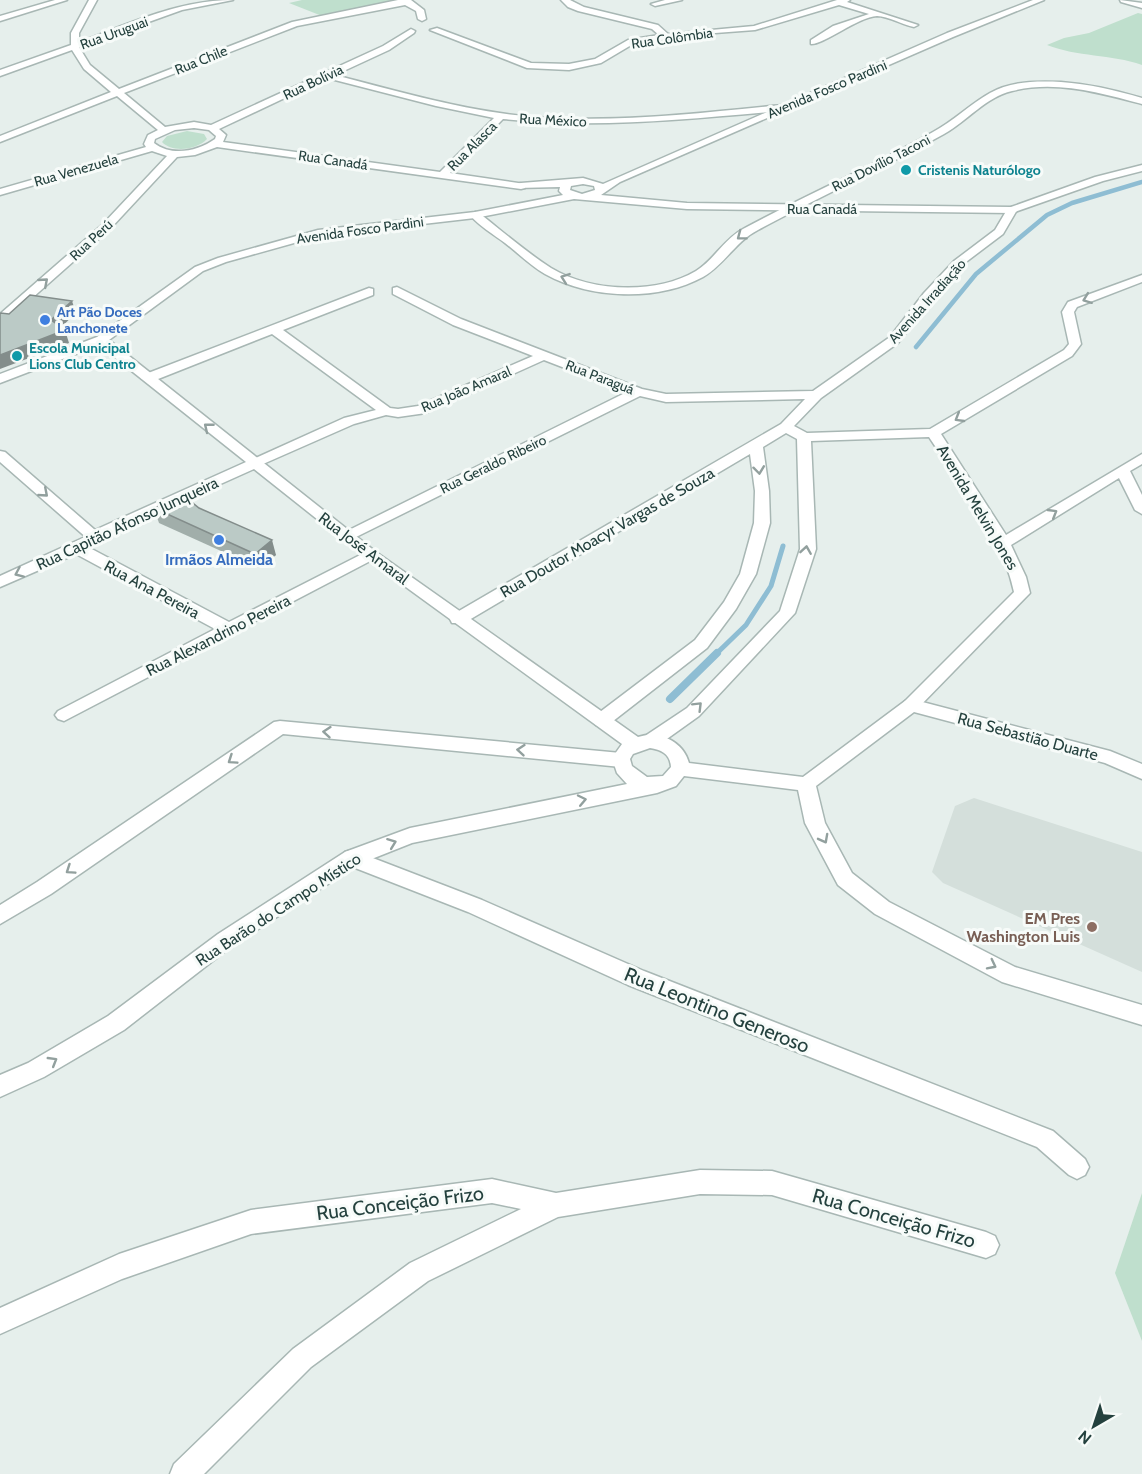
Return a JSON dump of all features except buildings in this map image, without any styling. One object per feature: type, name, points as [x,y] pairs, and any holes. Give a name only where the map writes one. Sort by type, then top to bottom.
[{"type":"street","points":[[0,19],[63,0]]},
{"type":"street","points":[[93,0],[75,33],[75,47],[87,67],[163,130]]},
{"type":"street","name":"Rua Uruguai","points":[[0,73],[180,8],[230,0]]},
{"type":"street","points":[[565,0],[581,9],[655,27],[664,35],[661,39]]},
{"type":"street","points":[[656,4],[678,0]]},
{"type":"street","name":"Avenida Fosco Pardini","points":[[616,180],[950,35],[1040,0]]},
{"type":"street","points":[[1124,0],[1142,6]]},
{"type":"street","points":[[405,1],[420,9],[422,19]]},
{"type":"street","name":"Rua Chile","points":[[0,139],[296,24],[405,1]]},
{"type":"street","points":[[842,1],[914,25]]},
{"type":"street","name":"Rua Colômbia","points":[[434,30],[505,58],[530,66],[548,68],[585,64],[607,57],[620,46],[631,42],[702,32],[755,28],[842,1]]},
{"type":"street","points":[[814,42],[837,28],[876,14]]},
{"type":"street","name":"Rua Bolívia","points":[[212,128],[386,48],[411,31]]},
{"type":"street","name":"Rua México","points":[[328,75],[457,109],[501,116],[588,122],[782,108]]},
{"type":"street","name":"Rua Dovílio Taconi","points":[[475,215],[551,273],[595,287],[626,290],[682,282],[708,268],[723,250],[743,233],[949,128],[991,95],[1009,89],[1040,84],[1105,90],[1142,100]]},
{"type":"street","name":"Rua Alasca","points":[[442,175],[501,116]]},
{"type":"street","points":[[194,125],[212,128],[221,135],[216,144],[198,151],[175,153],[152,148],[149,144],[151,137],[163,130],[194,125]]},
{"type":"street","name":"Rua Canadá","points":[[216,144],[573,192]]},
{"type":"street","name":"Rua Venezuela","points":[[0,192],[152,148]]},
{"type":"street","name":"Rua Perú","points":[[0,320],[106,227],[175,153]]},
{"type":"street","points":[[1012,210],[1099,179],[1142,168]]},
{"type":"street","points":[[573,192],[588,181],[616,180]]},
{"type":"street","points":[[573,192],[598,193],[616,180]]},
{"type":"street","points":[[588,181],[598,184],[602,189],[633,200]]},
{"type":"street","points":[[573,192],[633,200]]},
{"type":"street","name":"Avenida Fosco Pardini","points":[[0,379],[101,340],[199,268],[222,260],[318,233],[475,215],[573,192]]},
{"type":"street","name":"Rua Canadá","points":[[633,200],[687,206],[792,209],[1012,210]]},
{"type":"street","name":"Avenida Irradiação","points":[[756,445],[786,427],[816,395],[894,340],[928,296],[958,263],[999,232],[1012,210]]},
{"type":"street","name":"Avenida Melvin Jones","points":[[806,784],[911,705],[1022,593],[1022,581],[1003,543],[933,433],[1068,352],[1075,344],[1068,312],[1072,305],[1142,278]]},
{"type":"street","name":"Rua Paraguá","points":[[397,291],[457,322],[638,392],[666,398],[816,395]]},
{"type":"street","points":[[148,378],[369,292]]},
{"type":"street","points":[[275,330],[386,411]]},
{"type":"street","name":"Rua José Amaral","points":[[101,340],[371,555],[602,720],[643,742]]},
{"type":"street","name":"Rua João Amaral","points":[[254,464],[349,421],[386,411],[398,413],[421,410],[543,356]]},
{"type":"street","name":"Rua Geraldo Ribeiro","points":[[348,536],[638,392]]},
{"type":"street","points":[[786,427],[804,437],[933,433]]},
{"type":"street","points":[[643,742],[659,742],[674,750],[680,762],[680,769],[671,780],[646,785],[630,778],[624,773],[621,760],[624,753],[693,712],[786,613],[808,549],[804,437]]},
{"type":"street","points":[[602,720],[701,644],[730,605],[748,574],[762,523],[762,491],[756,445]]},
{"type":"street","name":"Rua Doutor Moacyr Vargas de Souza","points":[[458,619],[756,445]]},
{"type":"street","points":[[0,455],[93,536]]},
{"type":"street","points":[[1003,543],[1142,458]]},
{"type":"street","name":"Rua Capitão Afonso Junqueira","points":[[0,582],[77,548],[93,536],[254,464]]},
{"type":"street","points":[[1123,471],[1142,510]]},
{"type":"street","name":"Rua Ana Pereira","points":[[77,548],[228,629]]},
{"type":"street","name":"Rua Alexandrino Pereira","points":[[64,715],[371,555]]},
{"type":"street","name":"Rua Sebastião Duarte","points":[[911,705],[1110,758],[1142,772]]},
{"type":"street","points":[[0,915],[44,888],[280,727],[621,760]]},
{"type":"street","points":[[680,769],[806,784],[816,823],[845,879],[882,908],[1010,975],[1142,1015]]},
{"type":"street","name":"Rua Barão do Campo Místico","points":[[0,1086],[36,1070],[116,1023],[225,940],[352,858],[410,836],[655,785]]},
{"type":"street","name":"Rua Leontino Generoso","points":[[352,858],[474,906],[636,978],[1045,1139],[1077,1167]]},
{"type":"street","name":"Rua Conceição Frizo","points":[[0,1322],[119,1267],[251,1222],[492,1191],[556,1205],[700,1182],[772,1182],[986,1245]]},
{"type":"street","points":[[184,1474],[302,1358],[410,1279],[556,1205]]},
{"type":"shaded area","name":"EM Pres Washington Luis","points":[[974,798],[1142,852],[1142,972],[943,883],[932,872],[955,806]]},
{"type":"green space","points":[[302,0],[393,1],[322,16],[289,3]]},
{"type":"green space","points":[[1138,13],[1142,14],[1142,65],[1130,61],[1070,52],[1047,45],[1064,38],[1089,33]]},
{"type":"green space","points":[[187,131],[204,134],[207,139],[197,146],[184,149],[172,148],[162,142],[167,136]]},
{"type":"green space","points":[[1142,1193],[1142,1341],[1115,1273]]},
{"type":"waterway","points":[[916,347],[976,274],[1047,215],[1072,203],[1142,182]]},
{"type":"waterway","points":[[715,655],[746,625],[771,586],[783,546]]},
{"type":"waterway","points":[[670,699],[717,653]]},
{"type":"place","name":"Cristenis Naturólogo","points":[[906,170]]},
{"type":"place","name":"Art Pão Doces Lanchonete","points":[[45,320]]},
{"type":"place","name":"Escola Municipal Lions Club Centro","points":[[17,356]]},
{"type":"place","name":"Irmãos Almeida","points":[[219,540]]},
{"type":"place","name":"EM Pres Washington Luis","points":[[1092,927]]}]
